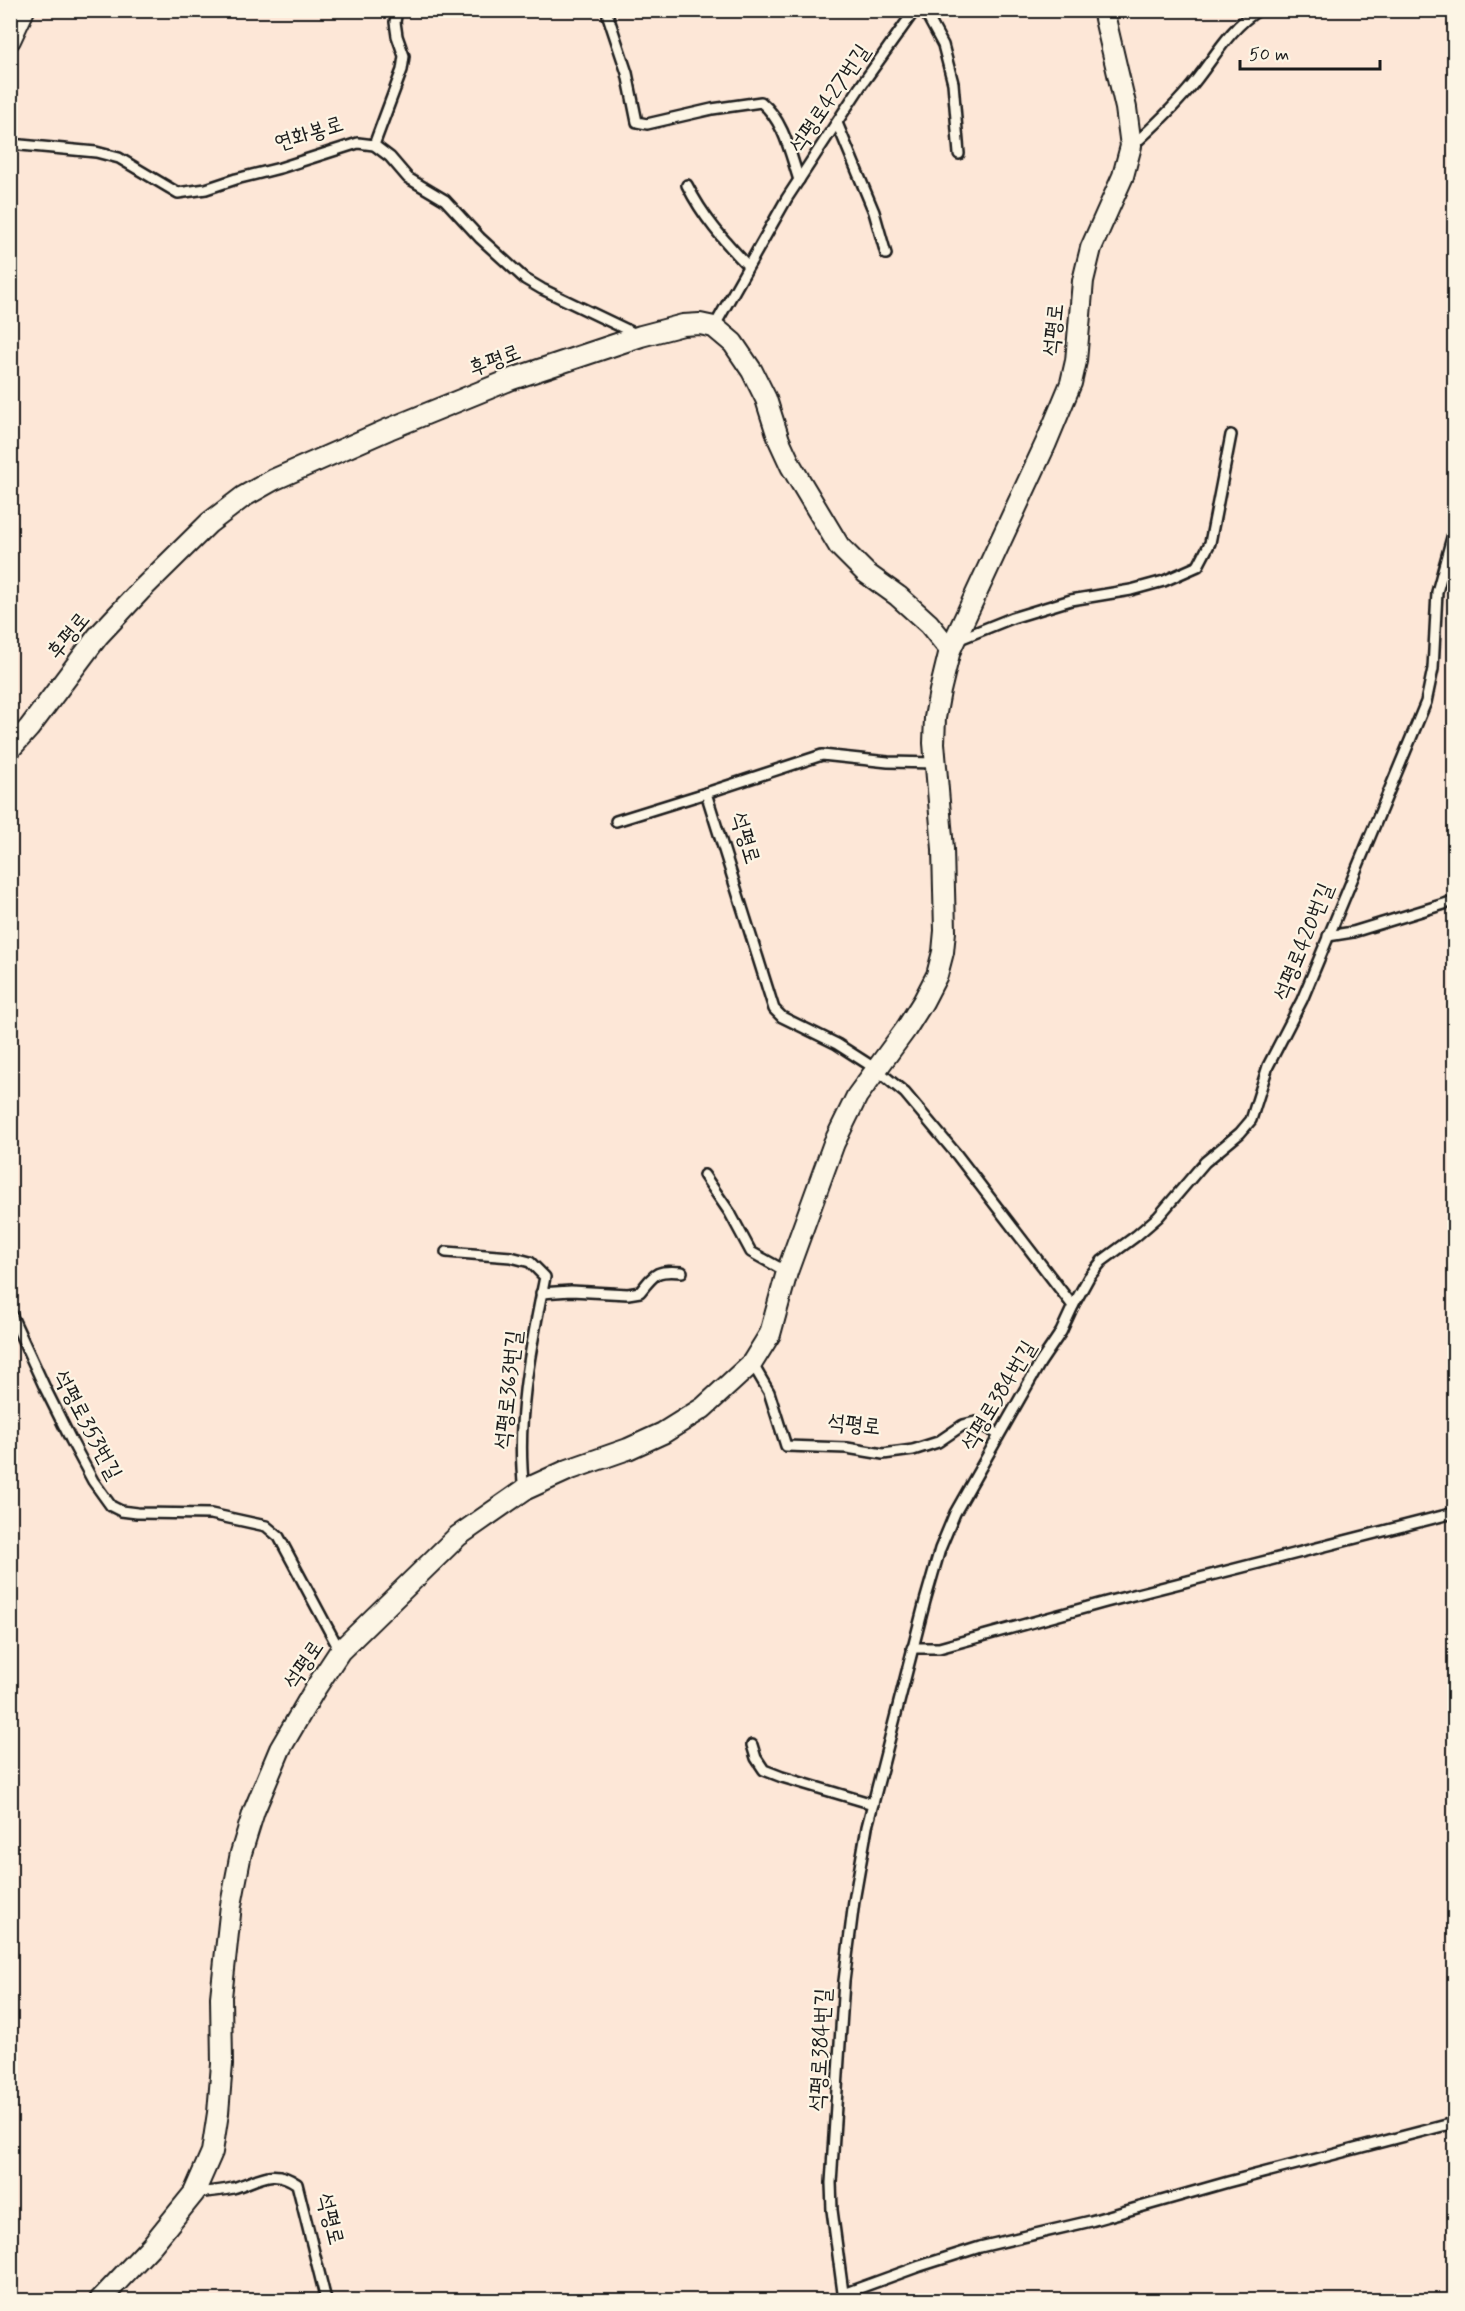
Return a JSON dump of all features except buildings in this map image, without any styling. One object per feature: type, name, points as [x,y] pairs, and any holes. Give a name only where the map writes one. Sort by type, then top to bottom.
[{"type":"street","points":[[10,40],[24,10]]},
{"type":"street","name":"석평로","points":[[100,2301],[152,2245],[194,2193],[212,2152],[222,2064],[221,1997],[231,1905],[241,1853],[254,1811],[280,1749],[315,1689],[340,1651],[458,1536],[524,1490],[568,1470],[628,1449],[663,1432],[703,1408],[752,1364],[770,1334],[787,1272],[834,1143],[856,1096],[923,1002],[937,975],[945,931],[935,718],[952,646],[1046,443],[1071,383],[1076,361],[1083,281],[1107,210],[1123,176],[1131,146],[1121,85],[1103,10]]},
{"type":"street","name":"후평로","points":[[10,748],[29,728],[112,621],[209,523],[243,497],[294,471],[502,384],[641,336],[683,325],[700,324],[714,327]]},
{"type":"street","points":[[714,327],[733,343],[752,371],[766,399],[790,466],[838,546],[866,573],[898,596],[952,646]]},
{"type":"lane","points":[[374,145],[402,70],[404,56],[397,36],[395,22],[397,10]]},
{"type":"lane","name":"석평로427번길","points":[[714,327],[799,180],[915,10]]},
{"type":"lane","points":[[924,10],[943,45],[953,83],[959,154]]},
{"type":"lane","points":[[1131,146],[1168,113],[1242,22],[1259,10]]},
{"type":"lane","name":"석평로427번길","points":[[608,16],[627,73],[637,122],[647,124],[712,109],[761,102],[771,110],[783,131],[799,180]]},
{"type":"lane","points":[[837,123],[874,212],[886,254]]},
{"type":"lane","name":"연화봉로","points":[[10,144],[96,152],[119,158],[178,192],[207,189],[358,142],[374,145],[390,157],[408,178],[445,200],[480,238],[525,279],[641,336]]},
{"type":"lane","points":[[687,185],[697,206],[715,232],[748,266]]},
{"type":"lane","points":[[952,646],[1032,612],[1071,600],[1131,590],[1164,581],[1198,566],[1206,555],[1210,543],[1232,435]]},
{"type":"lane","name":"석평로420번길","points":[[1073,1306],[1089,1277],[1102,1261],[1158,1217],[1205,1162],[1240,1133],[1251,1120],[1268,1066],[1302,1000],[1426,702],[1433,669],[1437,592],[1455,530]]},
{"type":"lane","name":"석평로","points":[[876,1069],[837,1044],[782,1017],[774,1009],[706,793],[822,754],[888,762],[936,763]]},
{"type":"lane","points":[[616,820],[706,793]]},
{"type":"lane","points":[[1328,936],[1353,932],[1455,901]]},
{"type":"lane","points":[[876,1069],[905,1093],[957,1155],[1073,1306]]},
{"type":"lane","points":[[704,1175],[730,1213],[751,1252],[787,1272]]},
{"type":"lane","name":"석평로363번길","points":[[446,1252],[511,1257],[530,1262],[545,1278],[526,1378],[521,1468],[524,1490]]},
{"type":"lane","points":[[542,1293],[571,1291],[628,1294],[640,1292],[651,1278],[663,1270],[682,1272]]},
{"type":"lane","name":"석평로384번길","points":[[844,2297],[832,2210],[831,2182],[848,1942],[865,1838],[912,1648],[940,1549],[955,1513],[998,1434],[1061,1332],[1073,1306]]},
{"type":"lane","name":"석평로353번길","points":[[10,1312],[45,1388],[102,1497],[120,1511],[211,1514],[266,1526],[279,1537],[340,1651]]},
{"type":"lane","name":"석평로","points":[[752,1364],[769,1392],[786,1446],[826,1447],[883,1454],[912,1450],[938,1442],[963,1425],[976,1422],[998,1434]]},
{"type":"lane","points":[[912,1648],[939,1647],[1106,1602],[1455,1514]]},
{"type":"lane","points":[[752,1745],[756,1758],[764,1770],[873,1804]]},
{"type":"lane","points":[[844,2297],[920,2266],[980,2247],[1080,2224],[1228,2182],[1455,2123]]},
{"type":"lane","name":"석평로","points":[[194,2193],[232,2188],[268,2175],[285,2176],[297,2184],[326,2301]]}]
